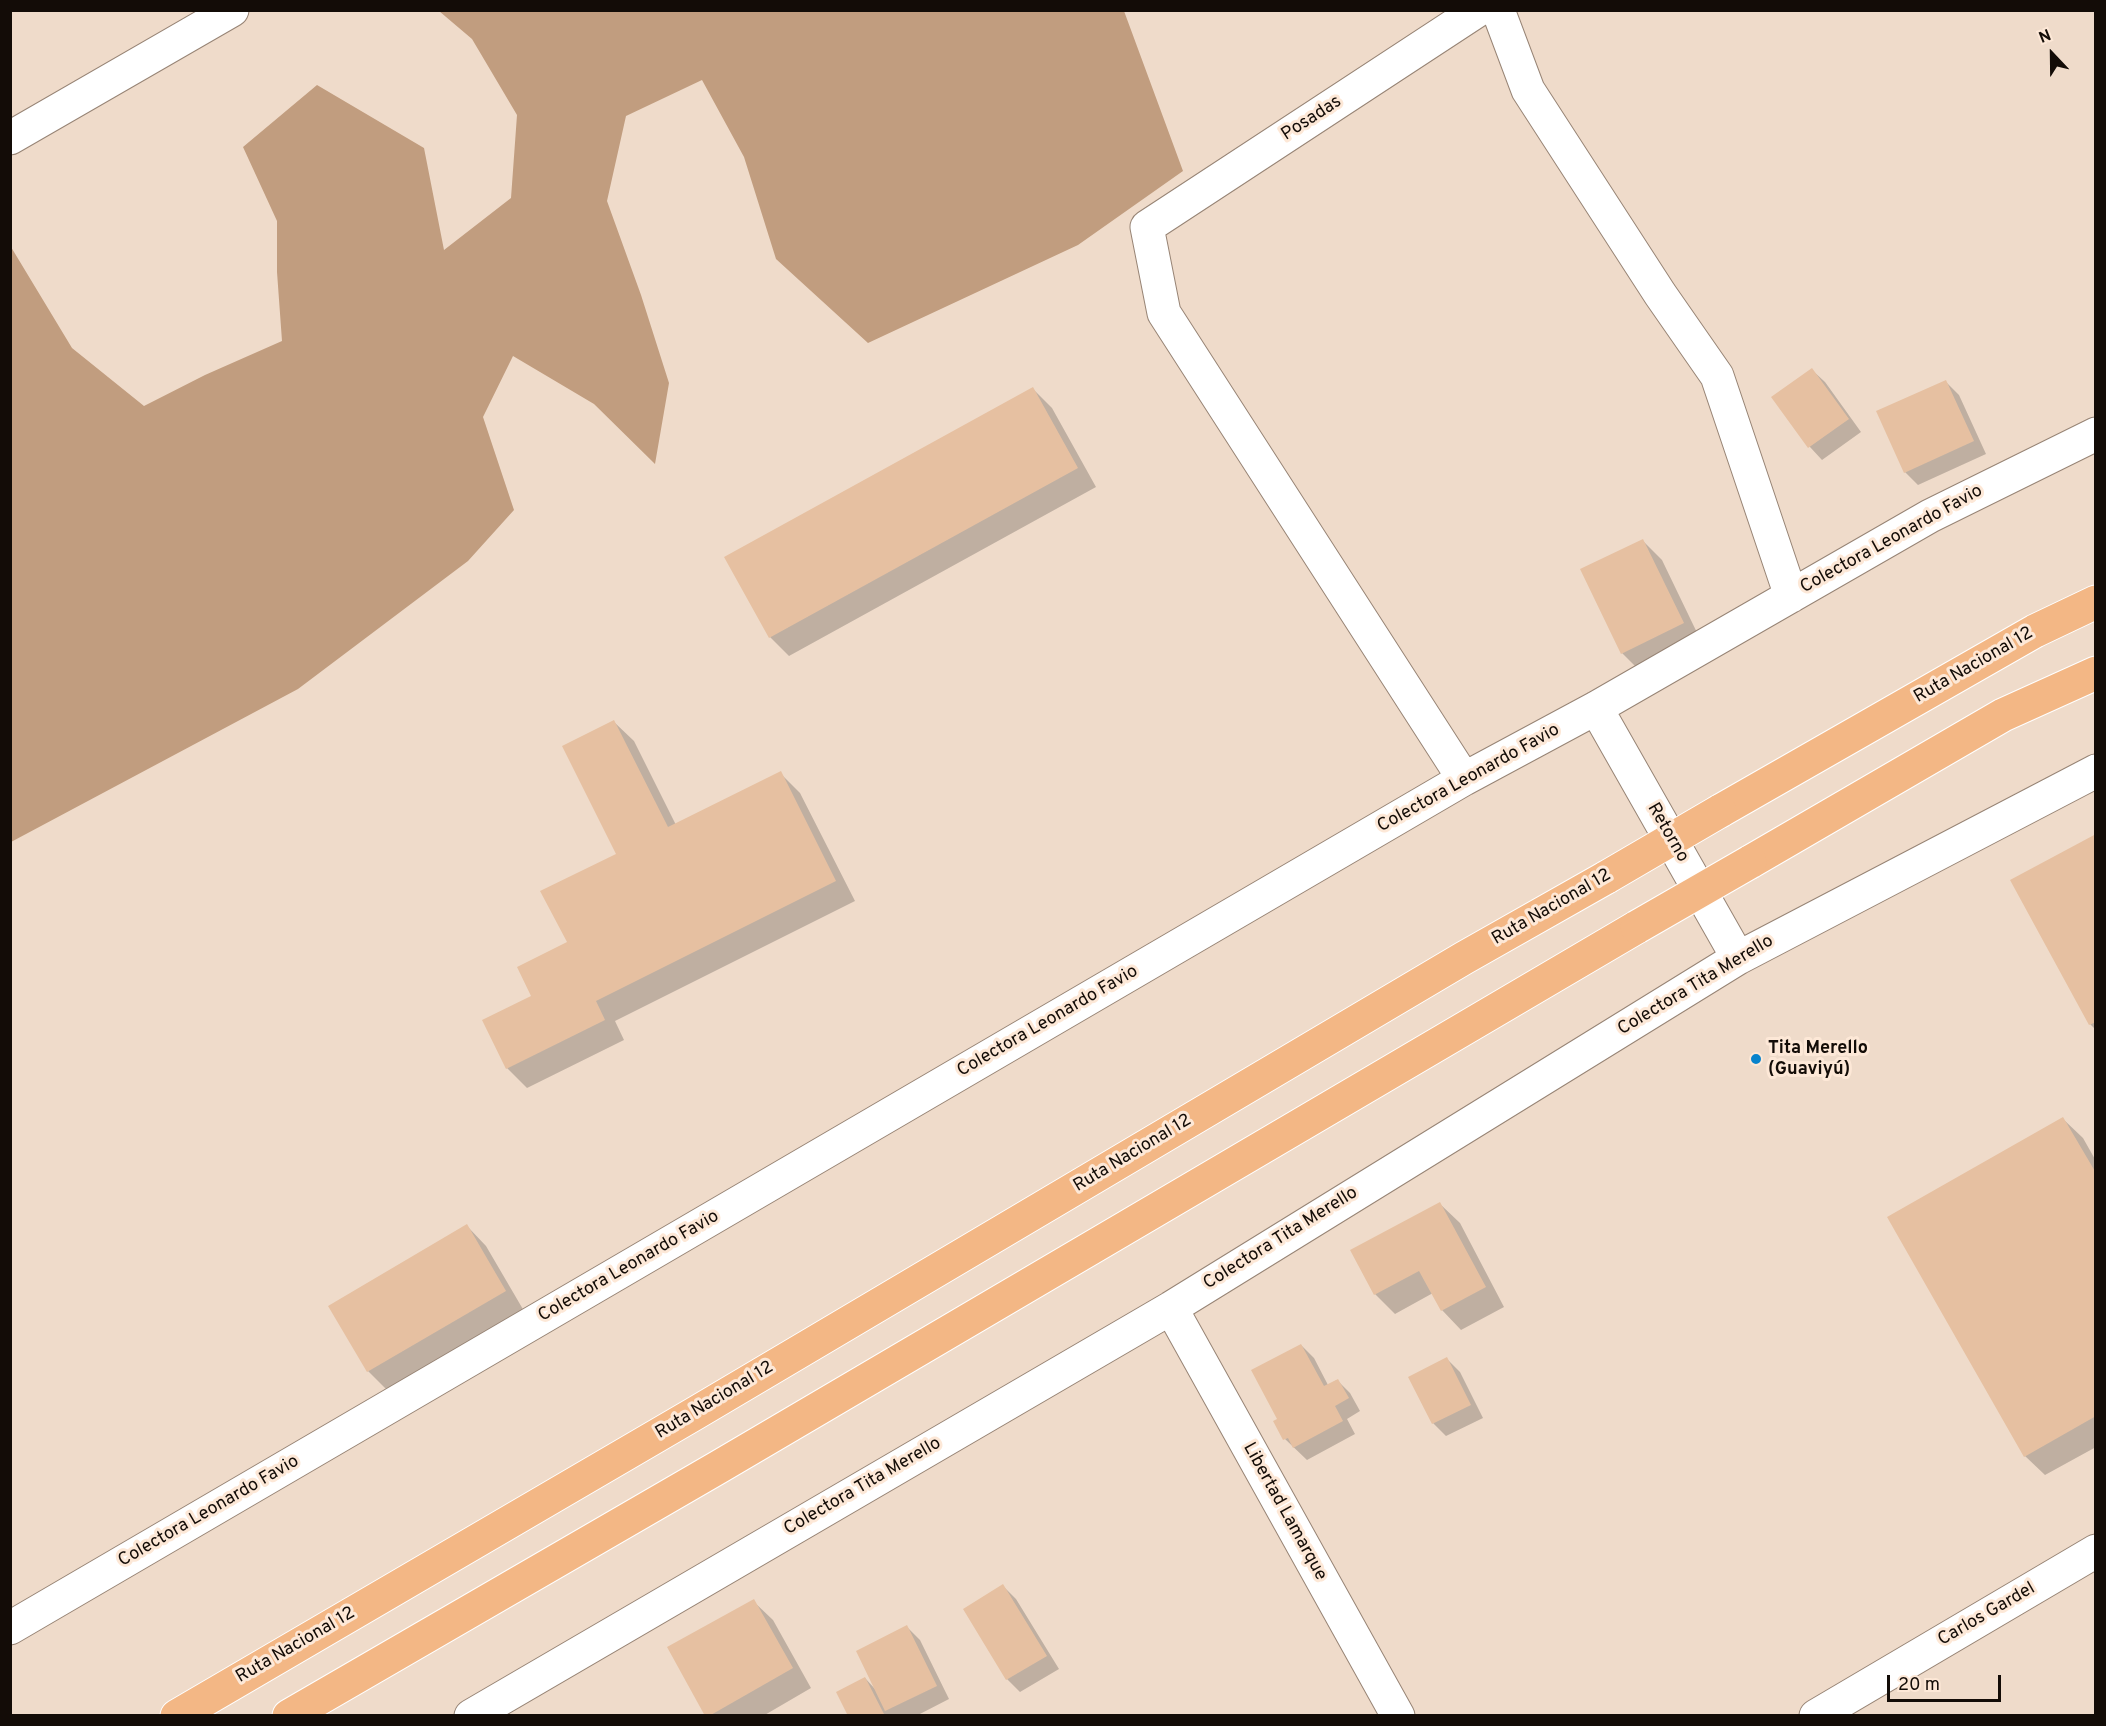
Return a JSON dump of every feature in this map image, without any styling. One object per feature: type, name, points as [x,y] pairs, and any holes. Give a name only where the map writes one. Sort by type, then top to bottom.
[{"type":"highway","name":"Ruta Nacional 12","points":[[177,1716],[704,1408],[1464,958],[2035,631],[2096,602]]},
{"type":"highway","points":[[289,1716],[2003,715],[2096,673]]},
{"type":"street","points":[[10,138],[232,10]]},
{"type":"street","name":"Posadas","points":[[1464,780],[1164,313],[1147,227],[1478,10]]},
{"type":"street","points":[[1498,10],[1528,90],[1660,294],[1717,376],[1791,596]]},
{"type":"street","name":"Colectora Leonardo Favio","points":[[10,1628],[1464,780],[1596,708],[1930,516],[2096,434]]},
{"type":"street","name":"Retorno","points":[[1596,708],[1738,958]]},
{"type":"street","name":"Colectora Tita Merello","points":[[471,1716],[1171,1308],[1738,958],[2096,771]]},
{"type":"street","name":"Libertad Lamarque","points":[[1171,1308],[1398,1716]]},
{"type":"street","name":"Carlos Gardel","points":[[1816,1716],[2096,1551]]},
{"type":"shaded area","points":[[439,11],[1124,11],[1183,171],[1078,245],[868,343],[776,259],[744,157],[702,80],[626,116],[607,201],[641,295],[669,383],[655,464],[594,404],[513,356],[483,417],[514,510],[468,561],[298,689],[11,842],[11,247],[72,348],[144,406],[205,375],[282,341],[277,272],[277,221],[243,147],[317,85],[424,148],[444,250],[511,198],[517,115],[472,39]]},
{"type":"building","points":[[1812,368],[1849,419],[1808,448],[1771,397]]},
{"type":"building","points":[[1946,380],[1974,441],[1904,473],[1876,411]]},
{"type":"building","points":[[1033,387],[1078,468],[769,638],[724,557]]},
{"type":"building","points":[[1643,539],[1684,623],[1621,654],[1580,569]]},
{"type":"building","points":[[614,720],[668,827],[781,771],[836,881],[596,1001],[605,1020],[506,1069],[482,1020],[531,996],[517,967],[567,942],[540,891],[616,854],[562,746]]},
{"type":"building","points":[[2096,834],[2096,1022],[2089,1025],[2010,880]]},
{"type":"building","points":[[2063,1117],[2096,1173],[2096,1416],[2024,1457],[1887,1217]]},
{"type":"building","points":[[1440,1202],[1486,1287],[1441,1311],[1419,1271],[1374,1295],[1350,1250]]},
{"type":"building","points":[[467,1224],[506,1291],[367,1372],[328,1306]]},
{"type":"building","points":[[1301,1344],[1324,1386],[1338,1379],[1349,1398],[1335,1406],[1343,1421],[1293,1448],[1288,1438],[1283,1440],[1273,1421],[1277,1419],[1251,1370]]},
{"type":"building","points":[[1447,1357],[1471,1405],[1432,1424],[1408,1377]]},
{"type":"building","points":[[1003,1584],[1047,1656],[1006,1680],[963,1609]]},
{"type":"building","points":[[754,1599],[793,1668],[709,1716],[705,1716],[667,1647]]},
{"type":"building","points":[[907,1625],[937,1686],[885,1711],[856,1651]]},
{"type":"building","points":[[865,1677],[885,1716],[848,1716],[836,1692]]},
{"type":"place","name":"Tita Merello (Guaviyú)","points":[[1756,1059]]}]
